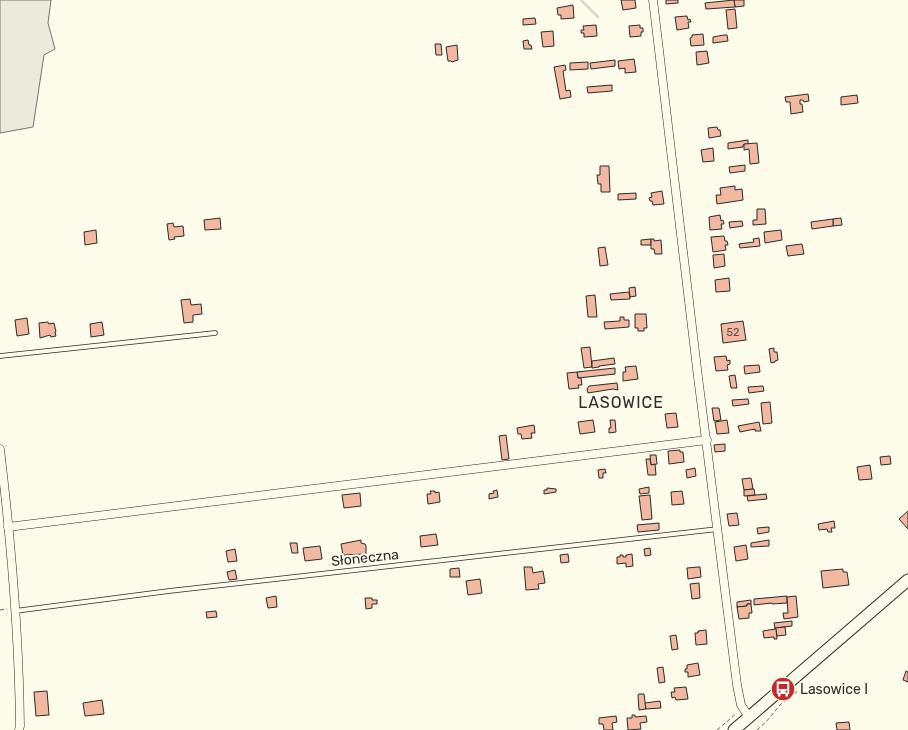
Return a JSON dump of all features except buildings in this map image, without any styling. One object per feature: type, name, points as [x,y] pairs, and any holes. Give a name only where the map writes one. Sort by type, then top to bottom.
[{"type":"main road","points":[[736,729],[746,713],[806,669],[908,580]]},
{"type":"street","points":[[653,0],[738,685],[746,713]]},
{"type":"street","points":[[8,527],[707,440]]},
{"type":"street","points":[[0,449],[16,611],[19,669],[19,730]]},
{"type":"lane","points":[[0,356],[215,333]]},
{"type":"lane","name":"Słoneczna","points":[[16,611],[169,591],[718,529]]},
{"type":"path","points":[[757,730],[780,705],[799,690]]},
{"type":"path","points":[[717,730],[746,713]]},
{"type":"shaded area","points":[[0,0],[51,0],[48,23],[55,49],[44,55],[33,127],[0,133]]},
{"type":"waterway","points":[[581,0],[598,17]]},
{"type":"place","name":"Lasowice I","points":[[783,689]]},
{"type":"district","name":"LASOWICE","points":[[621,402]]}]
